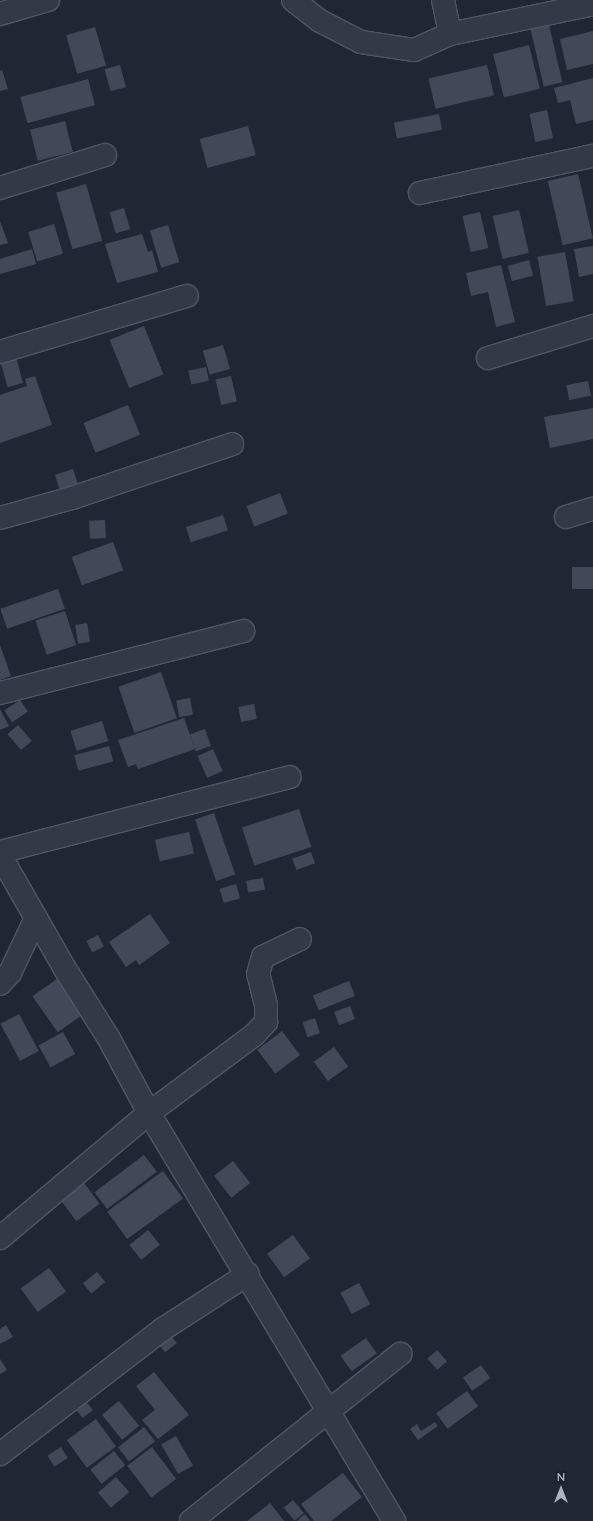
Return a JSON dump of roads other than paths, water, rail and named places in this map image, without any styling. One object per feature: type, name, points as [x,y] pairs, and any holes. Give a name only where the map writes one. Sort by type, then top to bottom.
[{"type":"street","points":[[0,14],[48,0]]},
{"type":"street","points":[[293,0],[320,22],[361,42],[414,50],[450,34],[593,4]]},
{"type":"street","points":[[443,0],[450,34]]},
{"type":"street","points":[[0,188],[105,155]]},
{"type":"street","points":[[420,193],[593,156]]},
{"type":"street","points":[[0,352],[187,296]]},
{"type":"street","points":[[488,358],[593,326]]},
{"type":"street","points":[[0,518],[72,498],[232,444]]},
{"type":"street","points":[[566,517],[593,509]]},
{"type":"street","points":[[0,693],[243,631]]},
{"type":"street","points":[[0,852],[289,777]]},
{"type":"street","points":[[0,855],[108,1037],[149,1113],[248,1274],[394,1521]]},
{"type":"street","points":[[0,984],[10,974],[36,918]]},
{"type":"street","points":[[0,1238],[149,1113],[254,1035],[266,1022],[266,1005],[258,974],[263,957],[300,939]]},
{"type":"street","points":[[0,1454],[163,1329],[248,1274]]},
{"type":"street","points":[[191,1521],[328,1409],[400,1354]]}]
